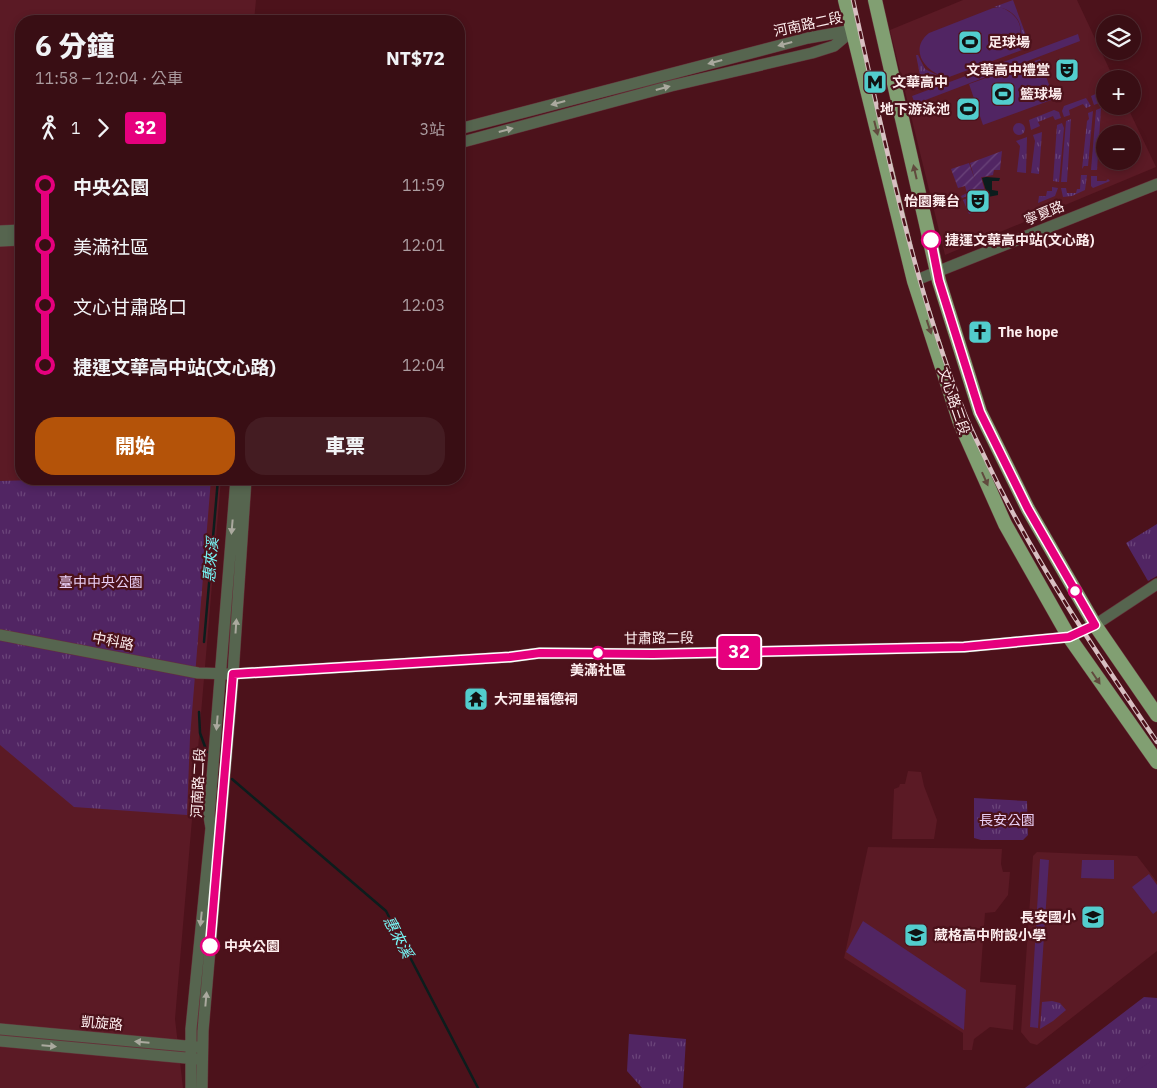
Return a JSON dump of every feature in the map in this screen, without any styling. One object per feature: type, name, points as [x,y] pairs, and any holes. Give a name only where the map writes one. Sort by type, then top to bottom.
[{"type":"main road","name":"文心路三段","points":[[845,0],[914,281],[960,423],[1005,524],[1069,637],[1157,762]]},
{"type":"main road","name":"文心路三段","points":[[876,0],[937,271],[980,412],[1028,509],[1095,625],[1157,715]]},
{"type":"street","name":"河南路二段","points":[[465,127],[808,38],[852,30]]},
{"type":"street","name":"河南路二段","points":[[465,141],[672,86],[812,53],[834,46],[852,30]]},
{"type":"street","name":"寧夏路","points":[[914,281],[1157,184]]},
{"type":"street","points":[[0,231],[15,230]]},
{"type":"street","points":[[0,241],[15,240]]},
{"type":"street","name":"河南路二段","points":[[191,1088],[196,1059],[197,954],[211,828],[209,816],[236,485]]},
{"type":"street","name":"河南路二段","points":[[196,1047],[233,674],[246,485]]},
{"type":"street","name":"甘肅路二段","points":[[221,674],[510,657],[540,653],[653,654],[964,647],[1069,637],[1095,625],[1157,584]]},
{"type":"street","name":"中科路","points":[[0,635],[198,673],[221,674]]},
{"type":"street","name":"凱旋路","points":[[0,1029],[196,1047]]},
{"type":"street","name":"凱旋路","points":[[0,1041],[196,1059]]},
{"type":"street","name":"河南路二段","points":[[196,1059],[202,1088]]},
{"type":"shaded area","points":[[0,0],[256,0],[255,15],[15,15],[15,485],[220,485],[175,1019],[183,1088],[0,1088]]},
{"type":"shaded area","name":"文華高中","points":[[963,0],[1077,0],[1096,41],[1096,60],[1105,60],[1110,70],[1096,70],[1096,115],[1131,115],[1136,125],[1096,125],[1096,170],[1141,170],[1141,135],[1156,167],[945,255],[890,30]]},
{"type":"shaded area","points":[[982,178],[1000,178],[999,181],[992,181],[992,190],[998,191],[998,195],[988,197]]},
{"type":"shaded area","points":[[908,771],[921,772],[924,786],[937,820],[934,839],[892,839],[894,789],[899,787],[900,784],[905,784]]},
{"type":"shaded area","name":"葳格高中附設小學","points":[[868,847],[1002,849],[1001,864],[1003,872],[1010,872],[1008,895],[995,912],[985,913],[980,982],[1016,985],[1013,1030],[990,1027],[974,1039],[972,1050],[963,1050],[963,1033],[844,958]]},
{"type":"shaded area","name":"長安國小","points":[[1037,852],[1137,856],[1157,882],[1157,951],[1037,1045],[1030,1043],[1021,1032],[1033,856]]},
{"type":"green space","points":[[1013,0],[1027,38],[1018,42],[1021,29],[1016,18],[1007,10],[994,7]]},
{"type":"green space","points":[[1000,7],[1015,16],[1020,25],[1020,36],[1017,42],[1026,38],[1030,47],[914,90],[912,84],[939,75],[927,67],[920,56],[920,44],[929,33]]},
{"type":"green space","points":[[1078,34],[1080,41],[915,104],[912,96]]},
{"type":"green space","points":[[916,55],[918,55],[925,69],[937,75],[921,80]]},
{"type":"green space","points":[[1040,59],[1054,99],[983,125],[969,84]]},
{"type":"green space","points":[[1096,94],[1096,104],[1094,105],[1091,96]]},
{"type":"green space","points":[[1086,98],[1091,106],[1086,108],[1083,104],[1069,110],[1070,115],[1064,117],[1062,111],[1064,106]]},
{"type":"green space","points":[[1054,110],[1059,112],[1061,118],[1055,120],[1053,116],[1038,122],[1040,126],[1031,130],[1029,120]]},
{"type":"green space","points":[[1096,110],[1096,115],[1101,115],[1100,125],[1096,125],[1096,170],[1091,170]]},
{"type":"green space","points":[[1093,111],[1088,166],[1084,166],[1082,169],[1087,121],[1089,119],[1088,113]]},
{"type":"green space","points":[[1071,119],[1067,182],[1061,182],[1066,121]]},
{"type":"green space","points":[[1019,123],[1025,129],[1019,135],[1013,129]]},
{"type":"green space","points":[[1062,123],[1064,128],[1059,182],[1053,181],[1057,125]]},
{"type":"green space","points":[[1042,132],[1039,174],[1031,173],[1035,141],[1033,135]]},
{"type":"green space","points":[[1027,137],[1026,173],[1017,172],[1020,146],[1016,141]]},
{"type":"green space","points":[[1002,151],[1000,170],[994,170],[993,175],[981,177],[987,198],[974,195],[979,191],[962,198],[961,196],[967,193],[965,186],[958,188],[951,169],[969,163],[975,180],[970,163]]},
{"type":"green space","points":[[1081,175],[1087,175],[1085,190],[1072,196],[1063,197],[1061,188],[1066,188],[1067,193],[1076,193],[1077,189],[1080,189]]},
{"type":"green space","points":[[1091,176],[1097,176],[1097,181],[1106,181],[1108,179],[1110,181],[1093,188],[1091,186]]},
{"type":"green space","points":[[1052,187],[1058,188],[1055,196],[1038,203],[1039,196],[1046,196],[1047,191],[1052,191]]},
{"type":"green space","points":[[970,197],[976,207],[988,200],[989,205],[969,214],[963,200]]},
{"type":"green space","name":"臺中中央公園","points":[[0,481],[15,481],[15,485],[211,485],[190,737],[187,815],[74,807],[0,745]]},
{"type":"green space","points":[[1157,524],[1157,576],[1148,581],[1126,543]]},
{"type":"green space","name":"長安公園","points":[[974,798],[1027,801],[1028,835],[1023,840],[981,840],[974,838]]},
{"type":"green space","points":[[1040,859],[1049,860],[1038,1028],[1030,1027]]},
{"type":"green space","points":[[1082,860],[1114,860],[1114,879],[1081,878]]},
{"type":"green space","points":[[1149,874],[1157,885],[1157,911],[1153,914],[1132,887]]},
{"type":"green space","points":[[863,921],[966,990],[964,1030],[846,952]]},
{"type":"green space","points":[[1144,997],[1157,998],[1157,1088],[1025,1088]]},
{"type":"green space","points":[[1052,1001],[1060,1003],[1066,1010],[1040,1029],[1042,1002]]},
{"type":"green space","points":[[629,1034],[686,1039],[683,1088],[642,1088],[627,1071]]},
{"type":"green space","points":[[1157,1057],[1157,1088],[1112,1088]]},
{"type":"waterway","name":"惠來溪","points":[[204,642],[217,485]]},
{"type":"waterway","name":"惠來溪","points":[[199,712],[200,733],[207,752]]},
{"type":"waterway","name":"惠來溪","points":[[232,779],[386,911],[478,1088]]},
{"type":"railway","points":[[853,0],[888,156],[914,260],[929,311],[967,419],[1006,500],[1046,571],[1089,640],[1157,742]]},
{"type":"bus line","name":"32","points":[[210,946],[233,674],[510,657],[540,653],[653,654],[964,647],[1069,637],[1095,625],[1028,509],[980,412],[939,281],[931,240]]},
{"type":"place","name":"足球場","points":[[970,42]]},
{"type":"place","name":"文華高中禮堂","points":[[1067,70]]},
{"type":"place","name":"文華高中","points":[[875,82]]},
{"type":"place","name":"籃球場","points":[[1003,94]]},
{"type":"place","name":"地下游泳池","points":[[968,109]]},
{"type":"place","name":"怡園舞台","points":[[978,201]]},
{"type":"place","name":"捷運文華高中站(文心路)","points":[[931,240]]},
{"type":"place","name":"The hope","points":[[980,332]]},
{"type":"place","name":"美滿社區","points":[[598,653]]},
{"type":"place","name":"大河里福德祠","points":[[476,699]]},
{"type":"place","name":"長安國小","points":[[1093,917]]},
{"type":"place","name":"葳格高中附設小學","points":[[916,935]]},
{"type":"place","name":"中央公園","points":[[210,946]]}]
